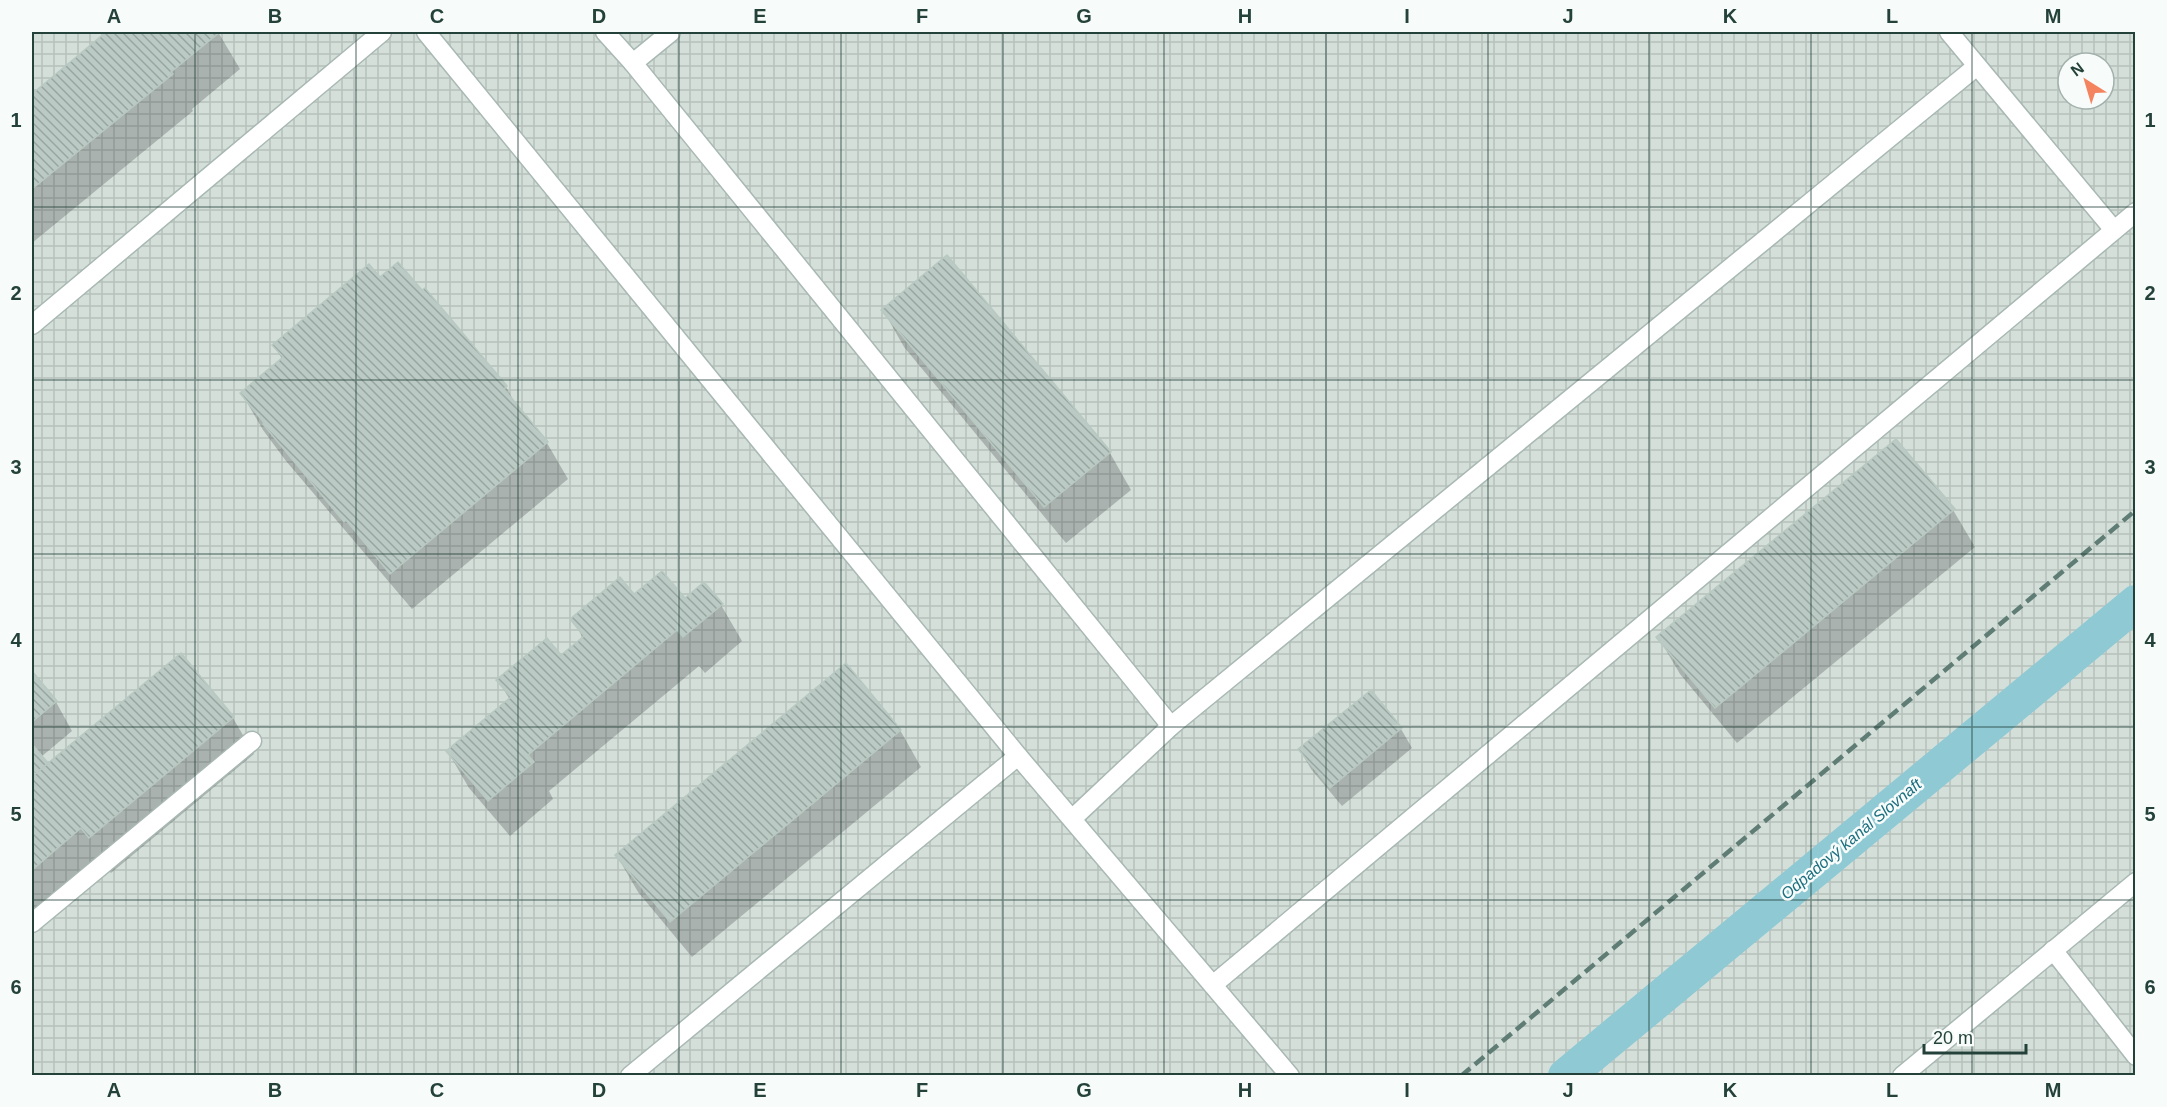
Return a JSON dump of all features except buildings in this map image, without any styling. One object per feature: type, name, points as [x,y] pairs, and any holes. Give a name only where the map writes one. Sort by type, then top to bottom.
[{"type":"lane","points":[[32,325],[382,32]]},
{"type":"lane","points":[[426,32],[1018,756],[1290,1076]]},
{"type":"lane","points":[[605,32],[633,63],[1171,726]]},
{"type":"lane","points":[[633,63],[671,32]]},
{"type":"lane","points":[[1949,32],[2114,230]]},
{"type":"lane","points":[[1072,819],[1171,726],[1977,66]]},
{"type":"lane","points":[[1214,984],[2136,212]]},
{"type":"lane","points":[[32,923],[252,741]]},
{"type":"lane","points":[[630,1076],[1018,756]]},
{"type":"lane","points":[[1902,1076],[2136,882]]},
{"type":"lane","points":[[2053,950],[2136,1056]]},
{"type":"shaded area","points":[[32,32],[2135,32],[2135,1075],[32,1075]]},
{"type":"waterway","name":"Odpadový kanál Slovnaft","points":[[1566,1076],[2136,603]]},
{"type":"railway","points":[[1461,1076],[2136,510]]}]
